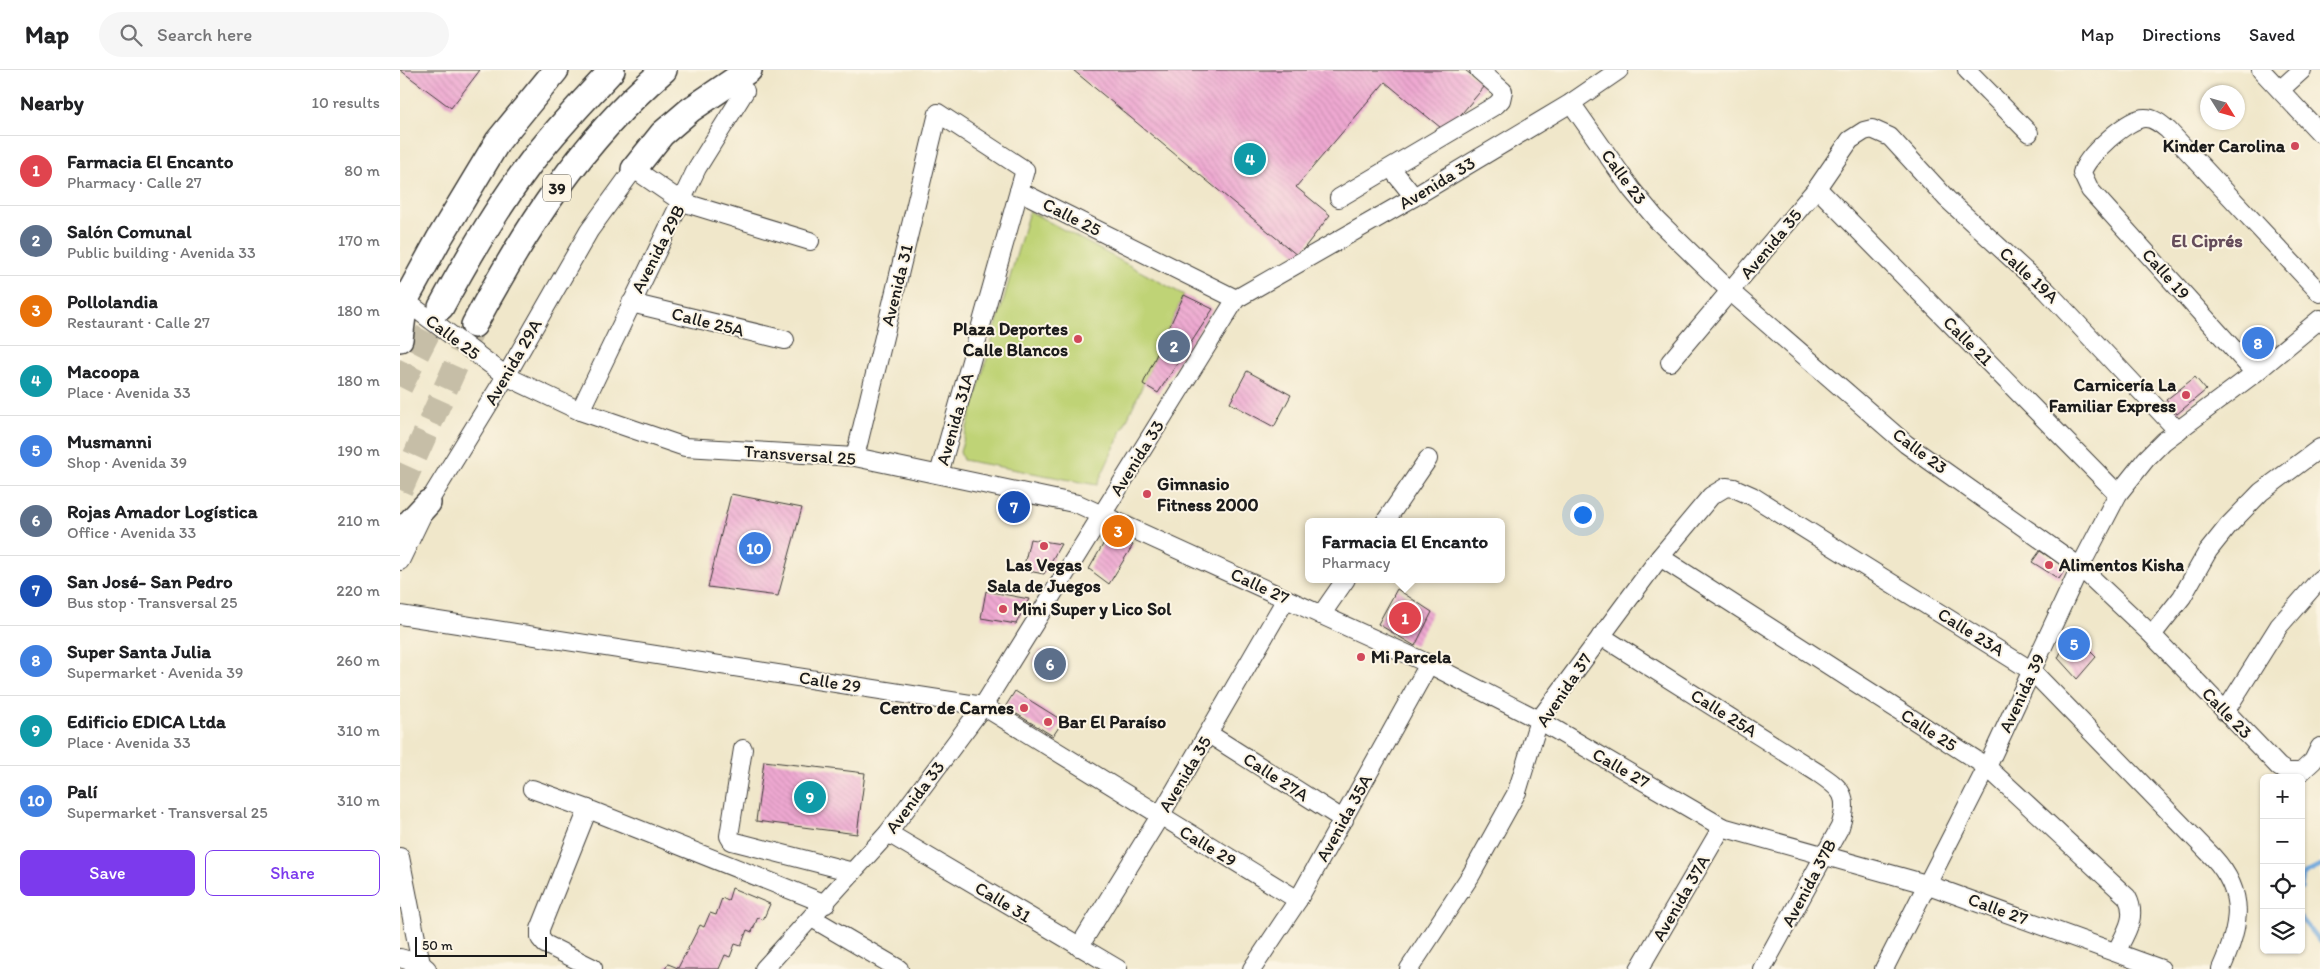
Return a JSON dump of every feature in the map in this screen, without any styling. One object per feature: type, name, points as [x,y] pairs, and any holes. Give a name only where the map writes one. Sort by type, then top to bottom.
[{"type":"highway","points":[[400,339],[402,302],[498,141],[556,70]]},
{"type":"highway","name":"39","points":[[441,308],[498,211],[529,165],[563,123],[612,70]]},
{"type":"highway","name":"39","points":[[474,325],[506,263],[553,194],[590,146],[664,70]]},
{"type":"highway","points":[[634,169],[662,134],[683,116],[747,81]]},
{"type":"highway","points":[[400,533],[428,503]]},
{"type":"street","points":[[1339,198],[1501,100],[1503,91],[1480,70]]},
{"type":"street","name":"Avenida 33","points":[[764,969],[826,904],[888,833],[983,706],[1236,299],[1414,197],[1571,103],[1619,70]]},
{"type":"street","points":[[1967,70],[2029,133]]},
{"type":"street","points":[[2261,70],[2320,133]]},
{"type":"street","points":[[2280,90],[2302,70]]},
{"type":"street","name":"Avenida 29B","points":[[580,411],[697,168],[747,81]]},
{"type":"street","name":"Calle 23","points":[[1571,103],[1632,190],[1657,220],[1731,292],[1906,444],[2080,567],[2152,635],[2279,767],[2294,773],[2307,768],[2313,761],[2320,746]]},
{"type":"street","name":"Avenida 31","points":[[855,457],[938,113],[1025,170],[1019,191]]},
{"type":"street","name":"Calle 19","points":[[2255,373],[2090,190],[2082,173],[2090,159],[2133,121],[2147,118],[2154,120],[2168,130],[2320,293]]},
{"type":"street","name":"Avenida 35","points":[[1670,362],[1817,188],[1850,140],[1864,131],[1872,129]]},
{"type":"street","name":"Calle 19A","points":[[1872,129],[1890,137],[1947,199],[2047,291],[2178,431]]},
{"type":"street","points":[[1391,168],[1414,197]]},
{"type":"street","points":[[634,169],[682,202],[810,241]]},
{"type":"street","name":"Avenida 29A","points":[[400,561],[428,503],[506,376],[589,231],[634,169]]},
{"type":"street","name":"Calle 21","points":[[1817,188],[2118,494]]},
{"type":"street","name":"Calle 25","points":[[1019,191],[1236,299]]},
{"type":"street","name":"Avenida 31A","points":[[939,474],[1019,191]]},
{"type":"street","name":"Calle 25","points":[[402,302],[506,376]]},
{"type":"street","name":"Calle 25A","points":[[631,303],[785,340]]},
{"type":"street","name":"Avenida 39","points":[[1884,969],[1987,767],[2080,567],[2118,494],[2146,459],[2178,431],[2255,373],[2320,319]]},
{"type":"street","name":"Transversal 25","points":[[506,376],[580,411],[685,447],[855,457],[1078,504],[1102,513]]},
{"type":"street","points":[[2152,635],[2182,597],[2208,551],[2228,526],[2261,492],[2320,448]]},
{"type":"street","points":[[1388,518],[1428,459]]},
{"type":"street","name":"Avenida 37","points":[[1409,969],[1471,875],[1518,792],[1539,720],[1660,557],[1711,496],[1726,487]]},
{"type":"street","name":"Calle 23A","points":[[1726,487],[1734,488],[1752,496],[2032,671],[2213,857],[2227,875],[2235,894],[2238,917],[2236,931],[2222,969]]},
{"type":"street","name":"Calle 27","points":[[1102,513],[1429,664],[1539,720],[1722,827],[1926,884],[2161,969]]},
{"type":"street","name":"Calle 25","points":[[1660,557],[1987,767],[2127,897],[2132,912],[2130,923],[2116,952]]},
{"type":"street","points":[[2225,712],[2279,626],[2320,579]]},
{"type":"street","points":[[1321,615],[1343,583]]},
{"type":"street","name":"Avenida 35","points":[[1079,947],[1209,734],[1286,598]]},
{"type":"street","name":"Calle 29","points":[[400,615],[983,706],[1298,900]]},
{"type":"street","name":"Calle 25A","points":[[1601,636],[1818,773],[1843,794]]},
{"type":"street","name":"Avenida 35A","points":[[1252,969],[1298,900],[1429,664]]},
{"type":"street","name":"Calle 27A","points":[[1209,734],[1344,820]]},
{"type":"street","points":[[743,748],[729,836],[732,841],[854,872]]},
{"type":"street","points":[[532,789],[588,809],[826,904]]},
{"type":"street","name":"Avenida 37B","points":[[1762,969],[1825,856],[1844,815],[1846,804],[1843,794]]},
{"type":"street","points":[[588,809],[540,929],[540,938],[545,944],[592,968]]},
{"type":"street","name":"Avenida 37A","points":[[1639,969],[1722,827]]},
{"type":"street","name":"Calle 31","points":[[888,833],[1118,969]]},
{"type":"street","points":[[400,857],[424,967]]},
{"type":"street","points":[[812,918],[899,969]]},
{"type":"street","points":[[400,958],[424,967]]},
{"type":"green space","name":"Plaza Deportes Calle Blancos","points":[[1029,211],[1184,295],[1097,485],[963,460],[960,452]]},
{"type":"building","points":[[400,70],[480,70],[451,108]]},
{"type":"building","points":[[1073,70],[1465,70],[1485,86],[1446,132],[1385,82],[1296,187],[1330,215],[1298,256]]},
{"type":"building","points":[[1184,295],[1213,309],[1158,393],[1143,384]]},
{"type":"building","points":[[2262,330],[2272,341],[2253,356],[2244,345]]},
{"type":"building","points":[[1247,371],[1291,395],[1274,427],[1230,403]]},
{"type":"building","name":"Carnicería La Familiar Express","points":[[2195,377],[2206,390],[2177,414],[2166,400]]},
{"type":"building","points":[[731,494],[802,508],[778,596],[708,587]]},
{"type":"building","points":[[1109,534],[1133,545],[1109,584],[1089,569]]},
{"type":"building","points":[[1030,539],[1061,544],[1044,574],[1023,570]]},
{"type":"building","name":"Alimentos Kisha","points":[[2040,551],[2066,568],[2059,579],[2032,562]]},
{"type":"building","points":[[1397,589],[1432,612],[1415,646],[1378,624]]},
{"type":"building","name":"Mini Super y Lico Sol","points":[[986,591],[1029,599],[1016,624],[981,618]]},
{"type":"building","points":[[2071,632],[2096,657],[2077,679],[2058,658]]},
{"type":"building","points":[[1040,650],[1066,666],[1060,677],[1033,661]]},
{"type":"building","points":[[1015,691],[1063,721],[1053,736],[1005,707]]},
{"type":"building","points":[[764,761],[865,773],[857,834],[756,821]]},
{"type":"building","points":[[732,888],[770,904],[763,920],[758,917],[752,932],[747,930],[741,946],[735,944],[730,957],[725,955],[719,969],[665,969],[668,964],[678,968],[700,925],[704,927],[710,913],[716,915],[722,898],[728,901]]},
{"type":"waterway","points":[[2305,874],[2320,866]]},
{"type":"waterway","points":[[2305,923],[2320,942]]},
{"type":"tunnel","points":[[400,387],[441,307]]},
{"type":"tunnel","points":[[400,490],[474,325]]},
{"type":"place","name":"Kinder Carolina","points":[[2295,146]]},
{"type":"place","name":"Macoopa","points":[[1250,159]]},
{"type":"place","name":"Plaza Deportes Calle Blancos","points":[[1078,339]]},
{"type":"place","name":"Super Santa Julia","points":[[2258,343]]},
{"type":"place","name":"Salón Comunal","points":[[1174,346]]},
{"type":"place","name":"Carnicería La Familiar Express","points":[[2186,395]]},
{"type":"place","name":"Gimnasio Fitness 2000","points":[[1147,494]]},
{"type":"place","name":"San José- San Pedro","points":[[1014,507]]},
{"type":"place","name":"Pollolandia","points":[[1118,531]]},
{"type":"place","name":"Las Vegas Sala de Juegos","points":[[1044,546]]},
{"type":"place","name":"Palí","points":[[755,548]]},
{"type":"place","name":"Alimentos Kisha","points":[[2049,565]]},
{"type":"place","name":"Mini Super y Lico Sol","points":[[1003,609]]},
{"type":"place","name":"Farmacia El Encanto","points":[[1405,618]]},
{"type":"place","name":"Musmanni","points":[[2074,644]]},
{"type":"place","name":"Mi Parcela","points":[[1361,657]]},
{"type":"place","name":"Rojas Amador Logística","points":[[1050,664]]},
{"type":"place","name":"Centro de Carnes","points":[[1024,708]]},
{"type":"place","name":"Bar El Paraíso","points":[[1048,722]]},
{"type":"place","name":"Edificio EDICA Ltda","points":[[810,797]]},
{"type":"district","name":"El Ciprés","points":[[2207,240]]}]
